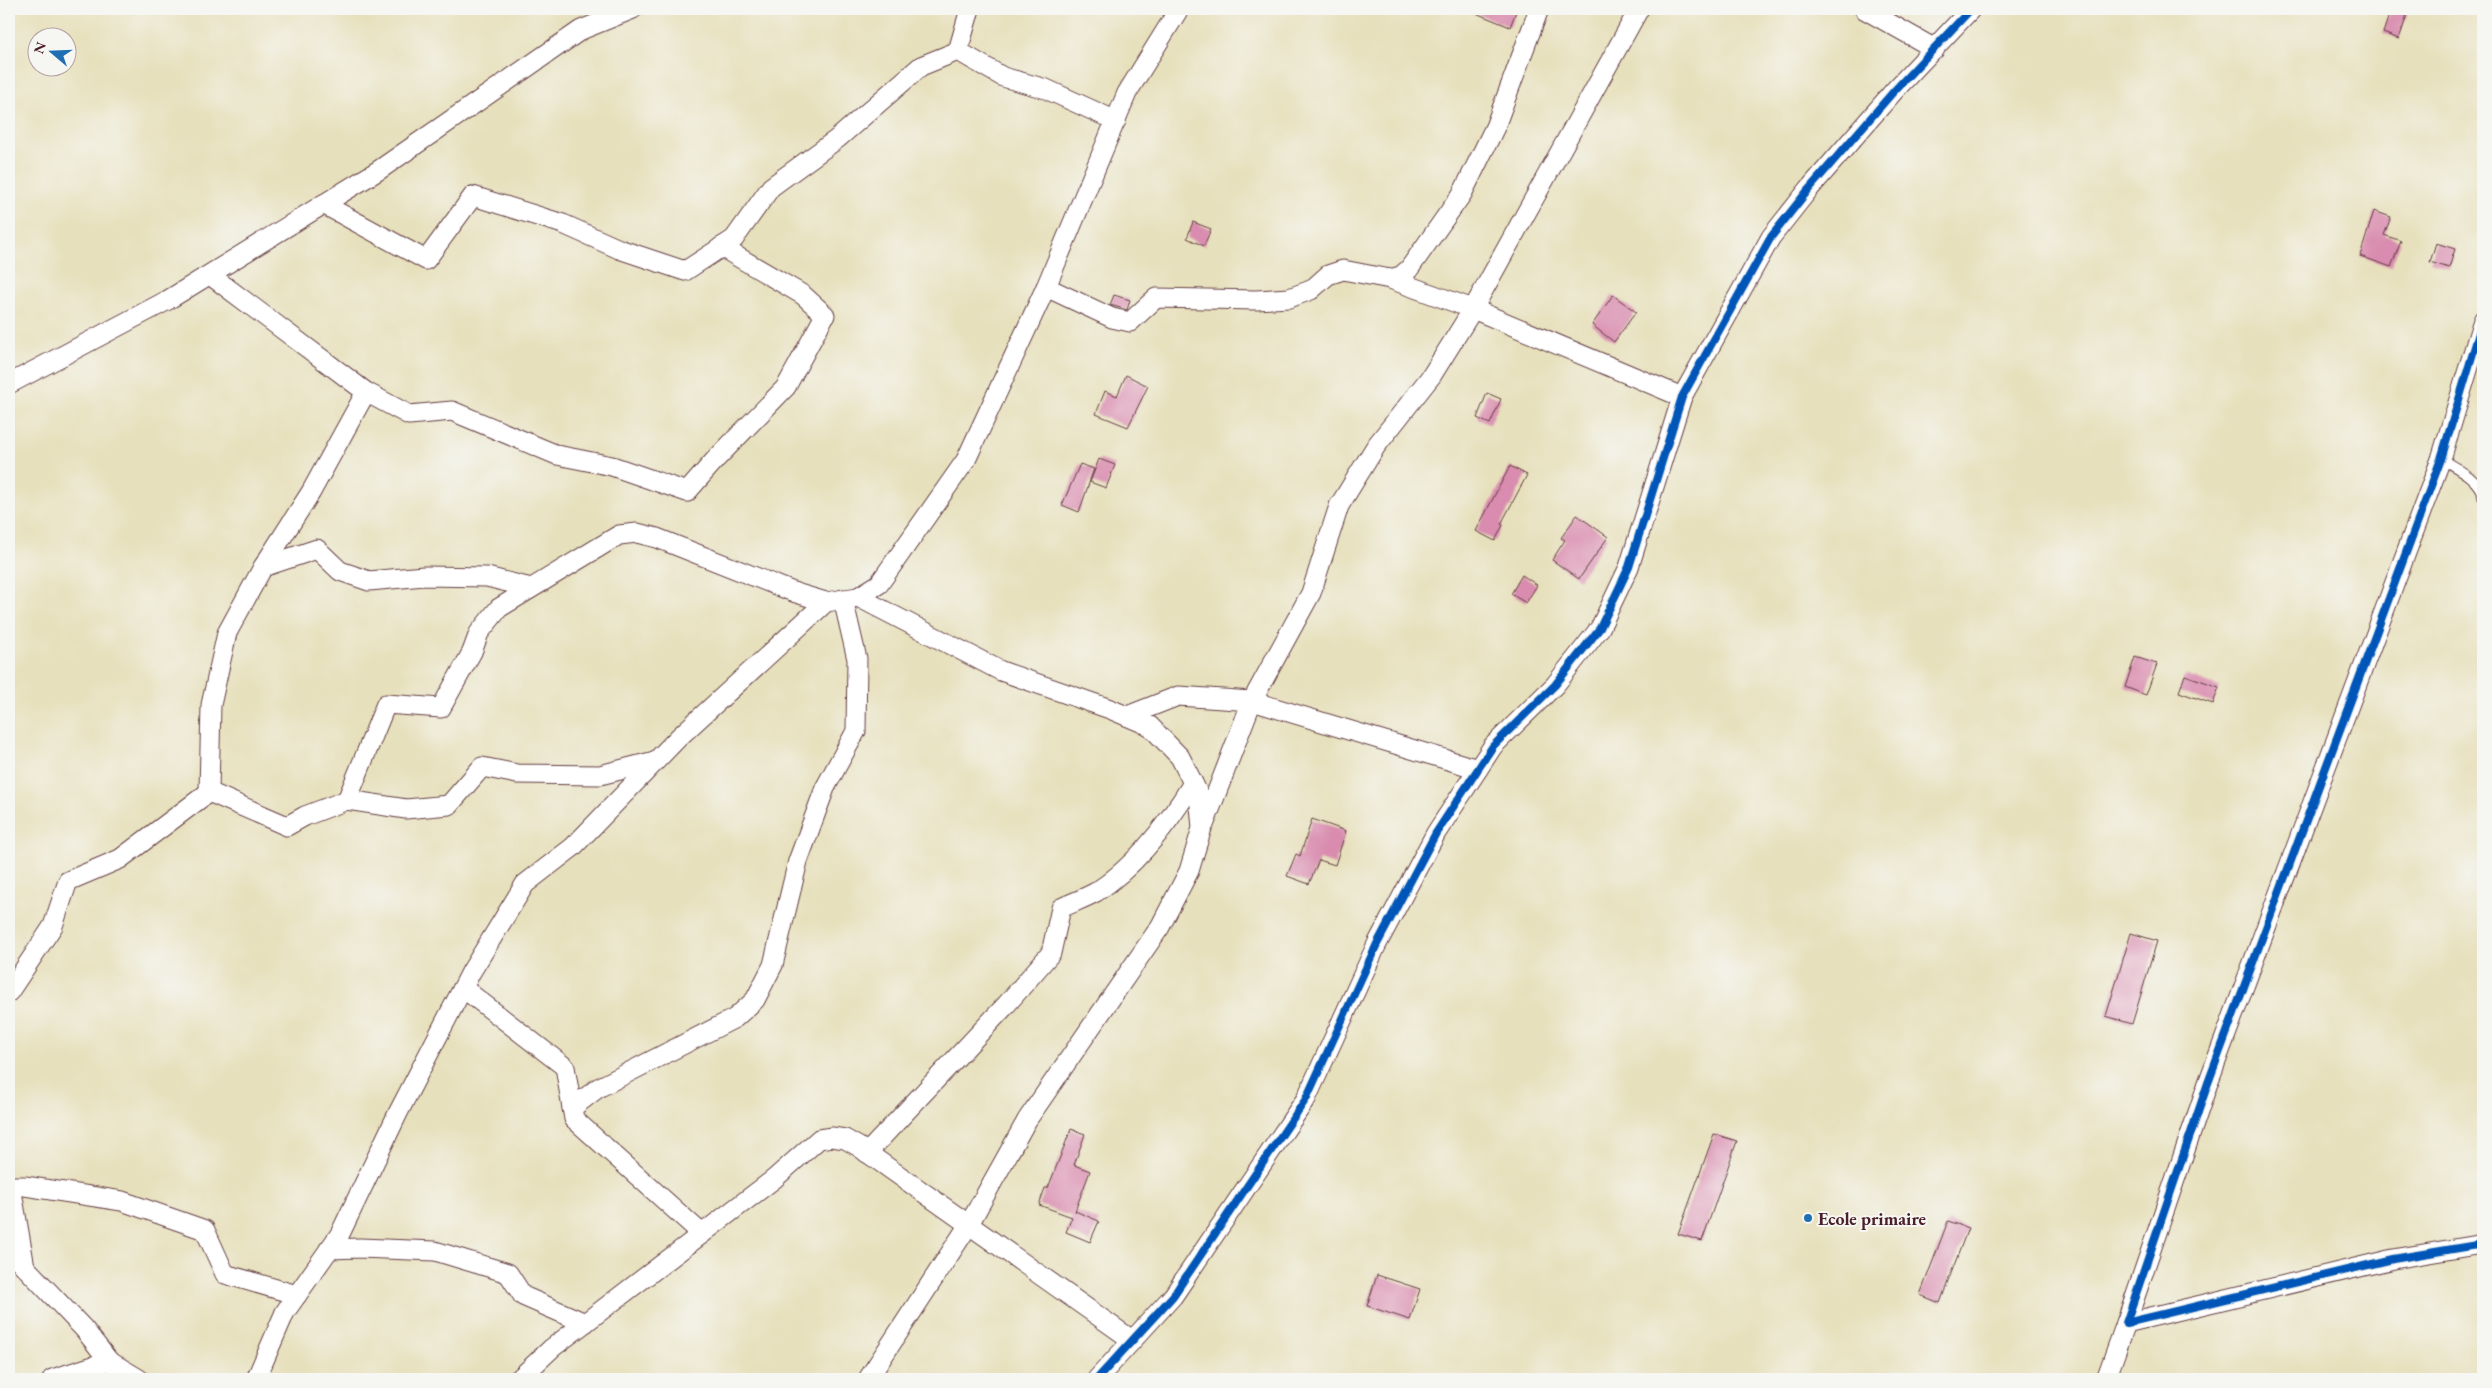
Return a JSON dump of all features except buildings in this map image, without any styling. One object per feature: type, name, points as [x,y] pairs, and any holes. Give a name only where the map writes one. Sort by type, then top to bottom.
[{"type":"street","points":[[9,384],[168,300],[210,275],[379,170],[581,30],[633,9]]},
{"type":"street","points":[[958,51],[970,9]]},
{"type":"street","points":[[256,1379],[285,1312],[340,1234],[398,1113],[463,988],[499,923],[524,884],[573,847],[680,737],[843,599],[879,584],[966,460],[1046,287],[1127,93],[1179,9]]},
{"type":"street","points":[[1390,279],[1401,276],[1409,269],[1462,194],[1495,127],[1538,9]]},
{"type":"street","points":[[868,1379],[968,1226],[1027,1120],[1160,927],[1188,872],[1202,828],[1252,701],[1311,593],[1339,506],[1376,446],[1432,375],[1473,309],[1639,9]]},
{"type":"street","points":[[1864,9],[1934,49]]},
{"type":"street","points":[[1097,1379],[1173,1296],[1306,1099],[1377,944],[1436,833],[1493,746],[1555,685],[1600,628],[1629,567],[1682,397],[1771,237],[1815,181],[1894,91],[1971,9]]},
{"type":"street","points":[[323,204],[426,260],[473,196],[563,224],[618,249],[685,271],[734,239],[771,187],[837,139],[921,66],[958,51]]},
{"type":"street","points":[[958,51],[1003,77],[1046,89],[1116,120]]},
{"type":"street","points":[[210,275],[366,392],[409,415],[452,411],[557,454],[612,466],[687,492],[714,460],[786,387],[825,315],[803,295],[721,247]]},
{"type":"street","points":[[1046,287],[1112,318],[1130,322],[1156,298],[1256,300],[1289,298],[1311,290],[1328,275],[1343,270],[1390,279],[1473,309],[1682,397]]},
{"type":"street","points":[[2106,1379],[2211,1074],[2441,459],[2483,320]]},
{"type":"street","points":[[209,792],[211,705],[227,633],[263,567],[311,492],[366,392]]},
{"type":"street","points":[[346,800],[386,704],[441,708],[472,652],[479,632],[499,608],[619,535],[637,533],[657,538],[796,593],[843,599],[1001,671],[1150,726],[1180,757],[1199,795],[1202,828]]},
{"type":"street","points":[[263,567],[317,549],[340,571],[369,580],[424,576],[487,577],[532,588]]},
{"type":"street","points":[[572,1108],[598,1088],[734,1018],[756,1000],[774,965],[798,861],[825,788],[856,731],[857,660],[843,599]]},
{"type":"street","points":[[1127,716],[1178,696],[1252,701],[1478,769]]},
{"type":"street","points":[[209,792],[288,826],[305,816],[346,800],[406,809],[449,805],[482,767],[517,774],[600,775],[656,761]]},
{"type":"street","points":[[867,1153],[1051,954],[1061,908],[1095,892],[1122,872],[1172,818],[1193,783]]},
{"type":"street","points":[[9,992],[53,926],[68,881],[120,860],[209,792]]},
{"type":"street","points":[[463,988],[566,1067],[574,1119],[702,1234]]},
{"type":"street","points":[[519,1379],[552,1348],[774,1179],[819,1139],[832,1137],[845,1139],[867,1153],[1132,1340]]},
{"type":"street","points":[[25,1267],[10,1184],[122,1201],[205,1230],[225,1274],[298,1295]]},
{"type":"street","points":[[2126,1323],[2384,1261],[2483,1244]]},
{"type":"street","points":[[329,1250],[360,1248],[435,1250],[508,1273],[523,1296],[585,1324]]},
{"type":"street","points":[[9,1250],[84,1329],[109,1361],[139,1379]]},
{"type":"street","points":[[52,1379],[109,1361]]},
{"type":"lane","points":[[2441,459],[2466,473],[2482,492],[2483,497]]},
{"type":"cycle path","points":[[1097,1379],[1173,1296],[1306,1099],[1377,944],[1436,833],[1493,746],[1555,685],[1600,628],[1629,567],[1682,397],[1771,237],[1809,189],[1894,91],[1971,9]]},
{"type":"cycle path","points":[[2483,320],[2441,459],[2208,1083],[2126,1323],[2393,1259],[2483,1244]]},
{"type":"place","name":"Ecole primaire","points":[[1808,1218]]}]
